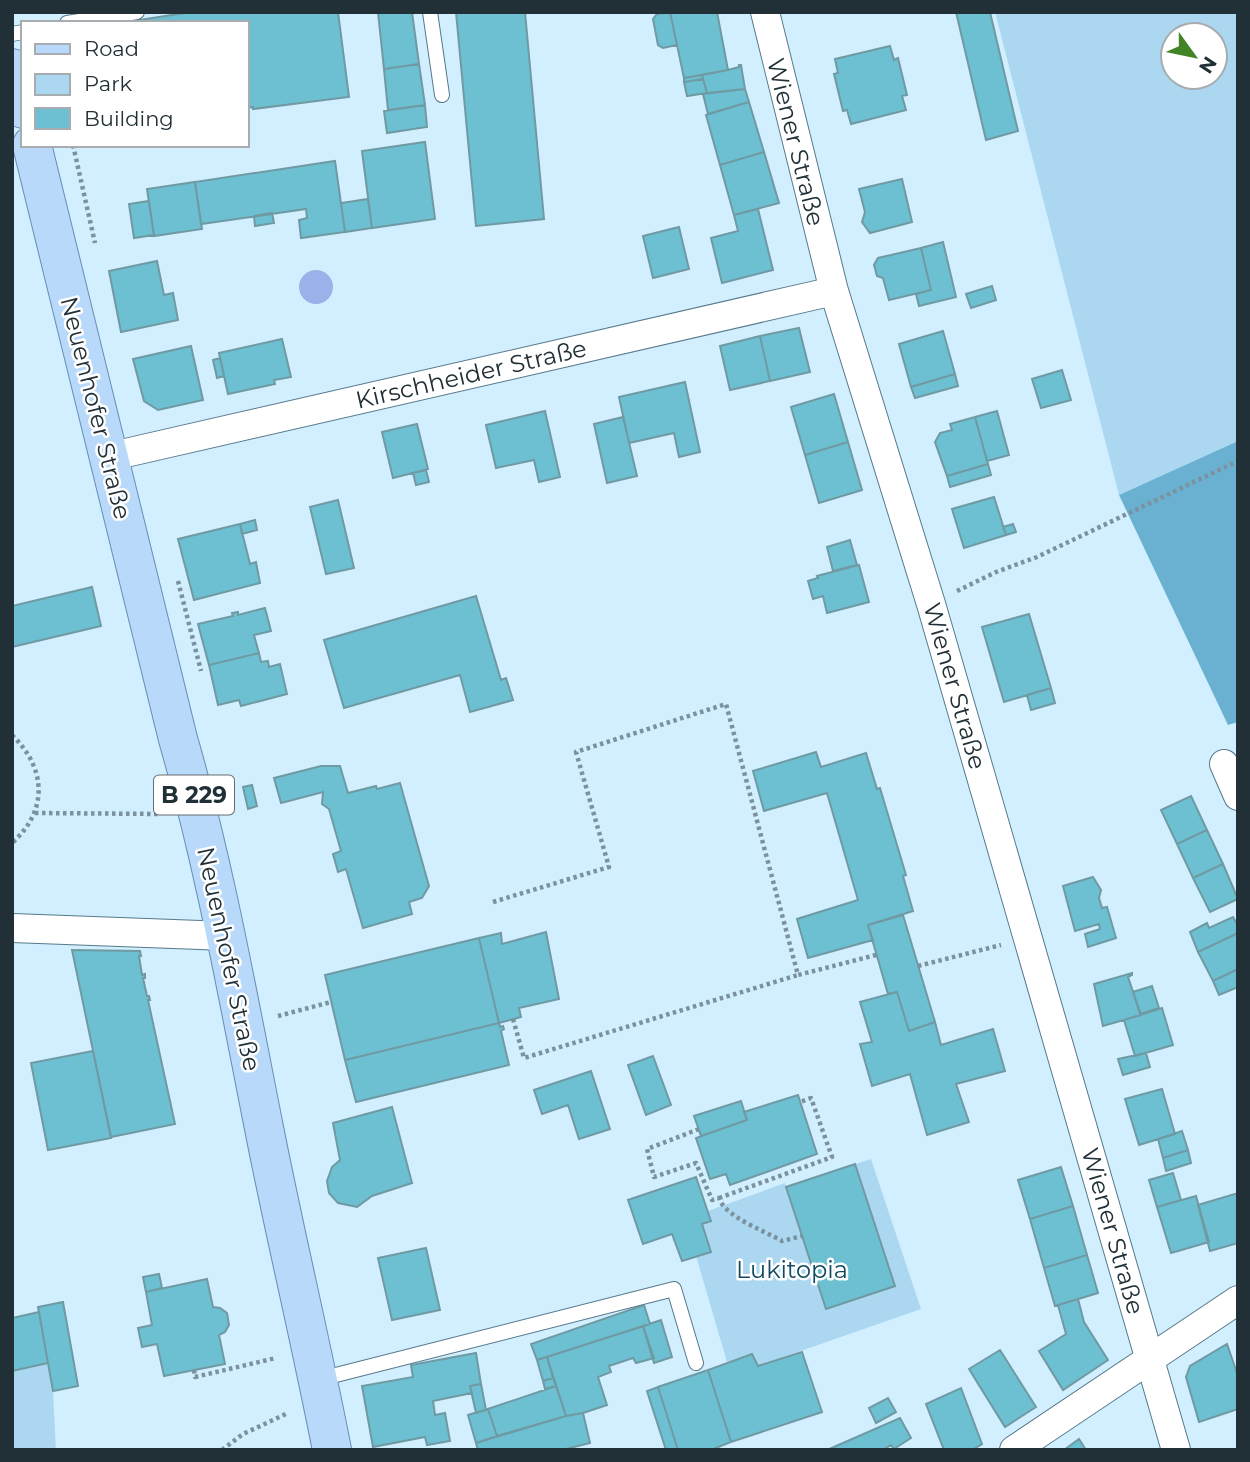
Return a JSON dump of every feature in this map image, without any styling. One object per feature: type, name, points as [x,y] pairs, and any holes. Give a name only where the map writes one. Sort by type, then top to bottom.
[{"type":"main road","points":[[13,70],[21,100]]},
{"type":"main road","name":"Neuenhofer Straße","points":[[32,147],[227,936],[264,1129],[332,1450]]},
{"type":"street","name":"Wiener Straße","points":[[765,12],[834,291],[931,604],[1176,1450]]},
{"type":"street","name":"Kirschheider Straße","points":[[108,457],[834,291]]},
{"type":"street","points":[[1224,764],[1238,796]]},
{"type":"street","points":[[12,928],[227,936]]},
{"type":"street","points":[[1014,1450],[1238,1300]]},
{"type":"lane","points":[[75,21],[137,12]]},
{"type":"lane","points":[[430,12],[442,94]]},
{"type":"lane","points":[[318,1379],[674,1289],[696,1363]]},
{"type":"path","points":[[931,604],[996,572],[1037,557],[1238,461]]},
{"type":"path","points":[[492,902],[608,867],[576,752],[726,704],[798,975]]},
{"type":"path","points":[[12,735],[25,748],[36,768],[39,790],[35,813],[24,832],[12,844]]},
{"type":"path","points":[[35,813],[161,814]]},
{"type":"path","points":[[918,966],[994,947]]},
{"type":"path","points":[[513,1020],[524,1058],[798,975],[876,955]]},
{"type":"path","points":[[245,1026],[331,1002]]},
{"type":"path","points":[[699,1129],[647,1149],[654,1177],[696,1164],[712,1200],[832,1157],[811,1098],[800,1102]]},
{"type":"path","points":[[719,1198],[721,1205],[741,1220],[782,1241],[802,1236]]},
{"type":"path","points":[[194,1370],[195,1377],[276,1358]]},
{"type":"path","points":[[222,1450],[243,1434],[289,1412]]},
{"type":"green space","points":[[995,12],[1238,12],[1238,441],[1119,495]]},
{"type":"green space","name":"Lukitopia","points":[[871,1159],[921,1309],[758,1366],[752,1354],[727,1362],[696,1256],[702,1224],[710,1221],[708,1211],[785,1183],[786,1187]]},
{"type":"green space","points":[[48,1363],[53,1391],[56,1450],[12,1450],[12,1371]]},
{"type":"shaded area","points":[[316,270],[328,275],[333,287],[328,299],[316,304],[304,299],[299,287],[304,275]]},
{"type":"shaded area","points":[[1238,441],[1238,722],[1228,725],[1119,495]]},
{"type":"building","points":[[191,12],[338,12],[349,97],[248,108],[248,21],[133,21]]},
{"type":"building","points":[[378,12],[412,12],[419,64],[384,69]]},
{"type":"building","points":[[456,12],[525,12],[544,219],[476,226]]},
{"type":"building","points":[[670,12],[717,12],[728,70],[684,78]]},
{"type":"building","points":[[670,12],[677,45],[663,48],[658,45],[653,19],[657,14]]},
{"type":"building","points":[[956,12],[990,12],[1018,131],[986,140]]},
{"type":"building","points":[[890,46],[894,60],[898,58],[907,95],[902,96],[906,110],[851,124],[847,110],[843,111],[834,74],[838,73],[835,59]]},
{"type":"building","points":[[419,64],[425,105],[388,110],[384,69]]},
{"type":"building","points":[[739,65],[745,89],[707,93],[702,75]]},
{"type":"building","points":[[702,75],[703,79],[684,82],[684,78]]},
{"type":"building","points":[[703,79],[707,93],[687,96],[684,82]]},
{"type":"building","points":[[745,89],[749,102],[708,114],[703,94]]},
{"type":"building","points":[[749,102],[764,152],[720,165],[706,115]]},
{"type":"building","points":[[425,105],[427,127],[387,133],[384,111]]},
{"type":"building","points":[[425,142],[435,219],[372,228],[362,151]]},
{"type":"building","points":[[764,152],[779,203],[734,215],[720,165]]},
{"type":"building","points":[[335,161],[345,232],[301,238],[299,220],[307,218],[306,209],[201,224],[195,182]]},
{"type":"building","points":[[902,179],[912,222],[870,233],[862,222],[865,212],[859,189]]},
{"type":"building","points":[[195,182],[202,229],[154,236],[147,189]]},
{"type":"building","points":[[368,199],[372,228],[345,232],[341,203]]},
{"type":"building","points":[[149,201],[154,235],[134,238],[129,204]]},
{"type":"building","points":[[758,209],[773,270],[722,283],[711,238],[738,231],[734,215]]},
{"type":"building","points":[[272,213],[274,223],[255,226],[254,216]]},
{"type":"building","points":[[679,227],[689,269],[653,278],[643,236]]},
{"type":"building","points":[[943,242],[956,297],[919,306],[916,294],[931,290],[921,248]]},
{"type":"building","points":[[921,248],[931,290],[889,300],[883,278],[877,276],[874,265],[878,258]]},
{"type":"building","points":[[157,261],[164,295],[173,293],[178,320],[121,332],[109,271]]},
{"type":"building","points":[[992,286],[996,300],[971,308],[966,294]]},
{"type":"building","points":[[799,328],[810,372],[770,381],[760,336]]},
{"type":"building","points":[[943,331],[955,374],[911,387],[899,344]]},
{"type":"building","points":[[760,336],[770,381],[730,390],[720,346]]},
{"type":"building","points":[[282,339],[291,377],[274,380],[275,384],[228,394],[219,353]]},
{"type":"building","points":[[191,346],[203,400],[158,410],[144,401],[133,359]]},
{"type":"building","points":[[220,358],[224,376],[217,378],[213,360]]},
{"type":"building","points":[[1062,370],[1071,400],[1041,408],[1032,379]]},
{"type":"building","points":[[955,374],[958,386],[915,398],[911,387]]},
{"type":"building","points":[[685,382],[700,452],[679,457],[674,433],[629,443],[619,397]]},
{"type":"building","points":[[834,394],[848,442],[805,455],[791,407]]},
{"type":"building","points":[[545,411],[560,477],[539,482],[534,460],[496,468],[486,425]]},
{"type":"building","points":[[997,411],[1009,455],[987,461],[975,417]]},
{"type":"building","points":[[623,417],[637,476],[607,483],[594,424]]},
{"type":"building","points":[[975,417],[988,464],[947,476],[935,442],[940,433],[952,430],[950,424]]},
{"type":"building","points":[[417,424],[428,469],[393,478],[382,432]]},
{"type":"building","points":[[848,442],[862,490],[819,503],[805,455]]},
{"type":"building","points":[[988,464],[991,475],[950,487],[947,476]]},
{"type":"building","points":[[426,470],[429,482],[416,485],[413,473]]},
{"type":"building","points":[[994,497],[1006,535],[964,548],[952,509]]},
{"type":"building","points":[[338,500],[354,568],[326,574],[310,507]]},
{"type":"building","points":[[255,520],[257,530],[242,534],[240,524]]},
{"type":"building","points":[[240,524],[250,564],[256,562],[260,583],[194,600],[178,539]]},
{"type":"building","points":[[1013,524],[1016,532],[1006,535],[1003,527]]},
{"type":"building","points":[[850,540],[857,565],[833,571],[827,547]]},
{"type":"building","points":[[859,565],[869,602],[827,613],[823,596],[813,599],[808,581]]},
{"type":"building","points":[[92,587],[101,626],[12,647],[12,606]]},
{"type":"building","points":[[476,596],[501,680],[506,678],[513,700],[470,712],[460,675],[344,708],[324,640]]},
{"type":"building","points":[[265,608],[271,631],[254,635],[259,653],[209,665],[198,624],[233,616],[232,613],[238,612],[238,615]]},
{"type":"building","points":[[1029,614],[1051,688],[1004,702],[982,627]]},
{"type":"building","points":[[259,653],[261,662],[268,661],[269,667],[280,664],[287,694],[241,706],[239,700],[218,705],[209,665]]},
{"type":"building","points":[[1051,688],[1055,703],[1031,710],[1027,695]]},
{"type":"building","points":[[816,752],[821,767],[866,753],[877,789],[880,788],[906,875],[903,876],[913,911],[868,925],[873,940],[808,958],[797,919],[858,900],[827,793],[764,811],[753,771]]},
{"type":"building","points":[[321,766],[340,766],[348,793],[400,783],[429,886],[422,898],[409,902],[412,914],[363,928],[346,869],[338,872],[333,854],[341,851],[329,809],[322,804],[323,792],[281,803],[274,778]]},
{"type":"building","points":[[252,785],[257,806],[248,809],[243,787]]},
{"type":"building","points":[[1191,796],[1207,830],[1177,844],[1161,810]]},
{"type":"building","points":[[1207,830],[1223,864],[1193,878],[1177,844]]},
{"type":"building","points":[[1223,864],[1238,899],[1210,912],[1193,878]]},
{"type":"building","points":[[1093,877],[1101,890],[1099,898],[1102,908],[1107,907],[1116,938],[1088,947],[1085,934],[1100,929],[1099,924],[1075,931],[1063,886]]},
{"type":"building","points":[[903,915],[935,1022],[909,1031],[897,992],[888,994],[868,925]]},
{"type":"building","points":[[1233,917],[1238,933],[1198,952],[1190,932],[1207,923],[1209,928]]},
{"type":"building","points":[[546,932],[559,999],[519,1008],[521,1017],[499,1023],[479,938],[501,933],[502,944]]},
{"type":"building","points":[[1238,933],[1238,969],[1213,981],[1198,952]]},
{"type":"building","points":[[479,938],[499,1023],[345,1060],[325,975]]},
{"type":"building","points":[[72,950],[140,951],[142,975],[145,974],[143,978],[150,1000],[175,1124],[111,1137]]},
{"type":"building","points":[[1238,969],[1238,987],[1219,995],[1213,981]]},
{"type":"building","points":[[1132,973],[1128,977],[1141,1015],[1103,1026],[1094,984]]},
{"type":"building","points":[[1152,986],[1159,1008],[1140,1014],[1133,992]]},
{"type":"building","points":[[897,992],[909,1031],[935,1022],[941,1045],[993,1029],[1005,1071],[956,1084],[969,1122],[927,1135],[910,1074],[872,1086],[860,1044],[872,1042],[860,1002]]},
{"type":"building","points":[[1162,1008],[1173,1045],[1135,1056],[1124,1020]]},
{"type":"building","points":[[499,1023],[504,1029],[501,1031],[509,1065],[356,1102],[345,1060]]},
{"type":"building","points":[[93,1051],[111,1138],[48,1150],[31,1063]]},
{"type":"building","points":[[1146,1053],[1150,1067],[1123,1075],[1118,1059]]},
{"type":"building","points":[[653,1056],[671,1105],[646,1115],[628,1065]]},
{"type":"building","points":[[591,1071],[610,1129],[579,1139],[568,1105],[542,1114],[534,1090]]},
{"type":"building","points":[[1162,1089],[1175,1134],[1139,1145],[1125,1099]]},
{"type":"building","points":[[798,1095],[817,1154],[730,1185],[726,1174],[710,1179],[696,1138],[747,1120],[744,1112]]},
{"type":"building","points":[[741,1101],[747,1120],[701,1136],[694,1116]]},
{"type":"building","points":[[392,1107],[412,1183],[372,1196],[357,1207],[338,1203],[329,1193],[327,1181],[332,1167],[340,1160],[333,1123]]},
{"type":"building","points":[[1182,1131],[1188,1150],[1163,1158],[1158,1139]]},
{"type":"building","points":[[1188,1150],[1191,1163],[1166,1171],[1163,1158]]},
{"type":"building","points":[[855,1164],[895,1286],[826,1309],[786,1187]]},
{"type":"building","points":[[1061,1167],[1073,1206],[1030,1219],[1018,1180]]},
{"type":"building","points":[[1173,1173],[1181,1200],[1157,1207],[1149,1180]]},
{"type":"building","points":[[696,1177],[711,1221],[702,1224],[711,1252],[682,1261],[672,1234],[643,1244],[628,1200]]},
{"type":"building","points":[[1238,1193],[1238,1243],[1210,1251],[1198,1205]]},
{"type":"building","points":[[1196,1196],[1209,1242],[1171,1253],[1157,1207]]},
{"type":"building","points":[[1073,1206],[1087,1255],[1044,1268],[1030,1219]]},
{"type":"building","points":[[426,1248],[440,1310],[392,1320],[378,1258]]},
{"type":"building","points":[[1087,1255],[1098,1293],[1055,1306],[1044,1268]]},
{"type":"building","points":[[159,1274],[162,1288],[146,1292],[143,1277]]},
{"type":"building","points":[[207,1279],[213,1307],[227,1313],[229,1325],[225,1332],[219,1335],[225,1364],[164,1376],[157,1344],[142,1347],[138,1328],[152,1325],[146,1292]]},
{"type":"building","points":[[1078,1299],[1084,1322],[1108,1360],[1063,1390],[1039,1351],[1066,1334],[1058,1305]]},
{"type":"building","points":[[63,1302],[78,1386],[53,1391],[38,1307]]},
{"type":"building","points":[[644,1305],[650,1324],[537,1360],[531,1344]]},
{"type":"building","points":[[39,1312],[48,1363],[12,1371],[12,1318]]},
{"type":"building","points":[[661,1320],[672,1357],[654,1363],[643,1326]]},
{"type":"building","points":[[643,1326],[654,1358],[636,1363],[633,1358],[609,1366],[611,1372],[598,1377],[607,1405],[566,1416],[547,1357]]},
{"type":"building","points":[[1227,1344],[1238,1376],[1238,1409],[1199,1422],[1186,1377],[1190,1366]]},
{"type":"building","points":[[1000,1350],[1036,1407],[1005,1427],[969,1369]]},
{"type":"building","points":[[802,1352],[822,1412],[731,1442],[708,1370],[752,1354],[758,1366]]},
{"type":"building","points":[[476,1353],[481,1384],[470,1386],[472,1393],[433,1401],[435,1415],[445,1413],[450,1441],[427,1445],[425,1437],[373,1447],[362,1386],[413,1377],[411,1365]]},
{"type":"building","points":[[547,1357],[553,1378],[543,1381],[537,1360]]},
{"type":"building","points":[[708,1370],[731,1442],[711,1450],[678,1450],[658,1387]]},
{"type":"building","points":[[553,1378],[556,1386],[545,1389],[543,1381]]},
{"type":"building","points":[[481,1384],[486,1410],[476,1413],[470,1386]]},
{"type":"building","points":[[556,1386],[566,1416],[497,1436],[488,1409]]},
{"type":"building","points":[[658,1387],[678,1450],[666,1450],[647,1391]]},
{"type":"building","points":[[961,1388],[982,1444],[972,1450],[944,1450],[926,1404]]},
{"type":"building","points":[[888,1398],[896,1412],[876,1423],[869,1408]]},
{"type":"building","points":[[488,1409],[497,1436],[476,1443],[468,1415]]},
{"type":"building","points":[[583,1413],[590,1443],[562,1450],[478,1450],[476,1443]]},
{"type":"building","points":[[900,1418],[911,1438],[894,1449],[891,1445],[883,1450],[827,1450]]},
{"type":"building","points":[[1079,1439],[1086,1450],[1064,1450]]}]
